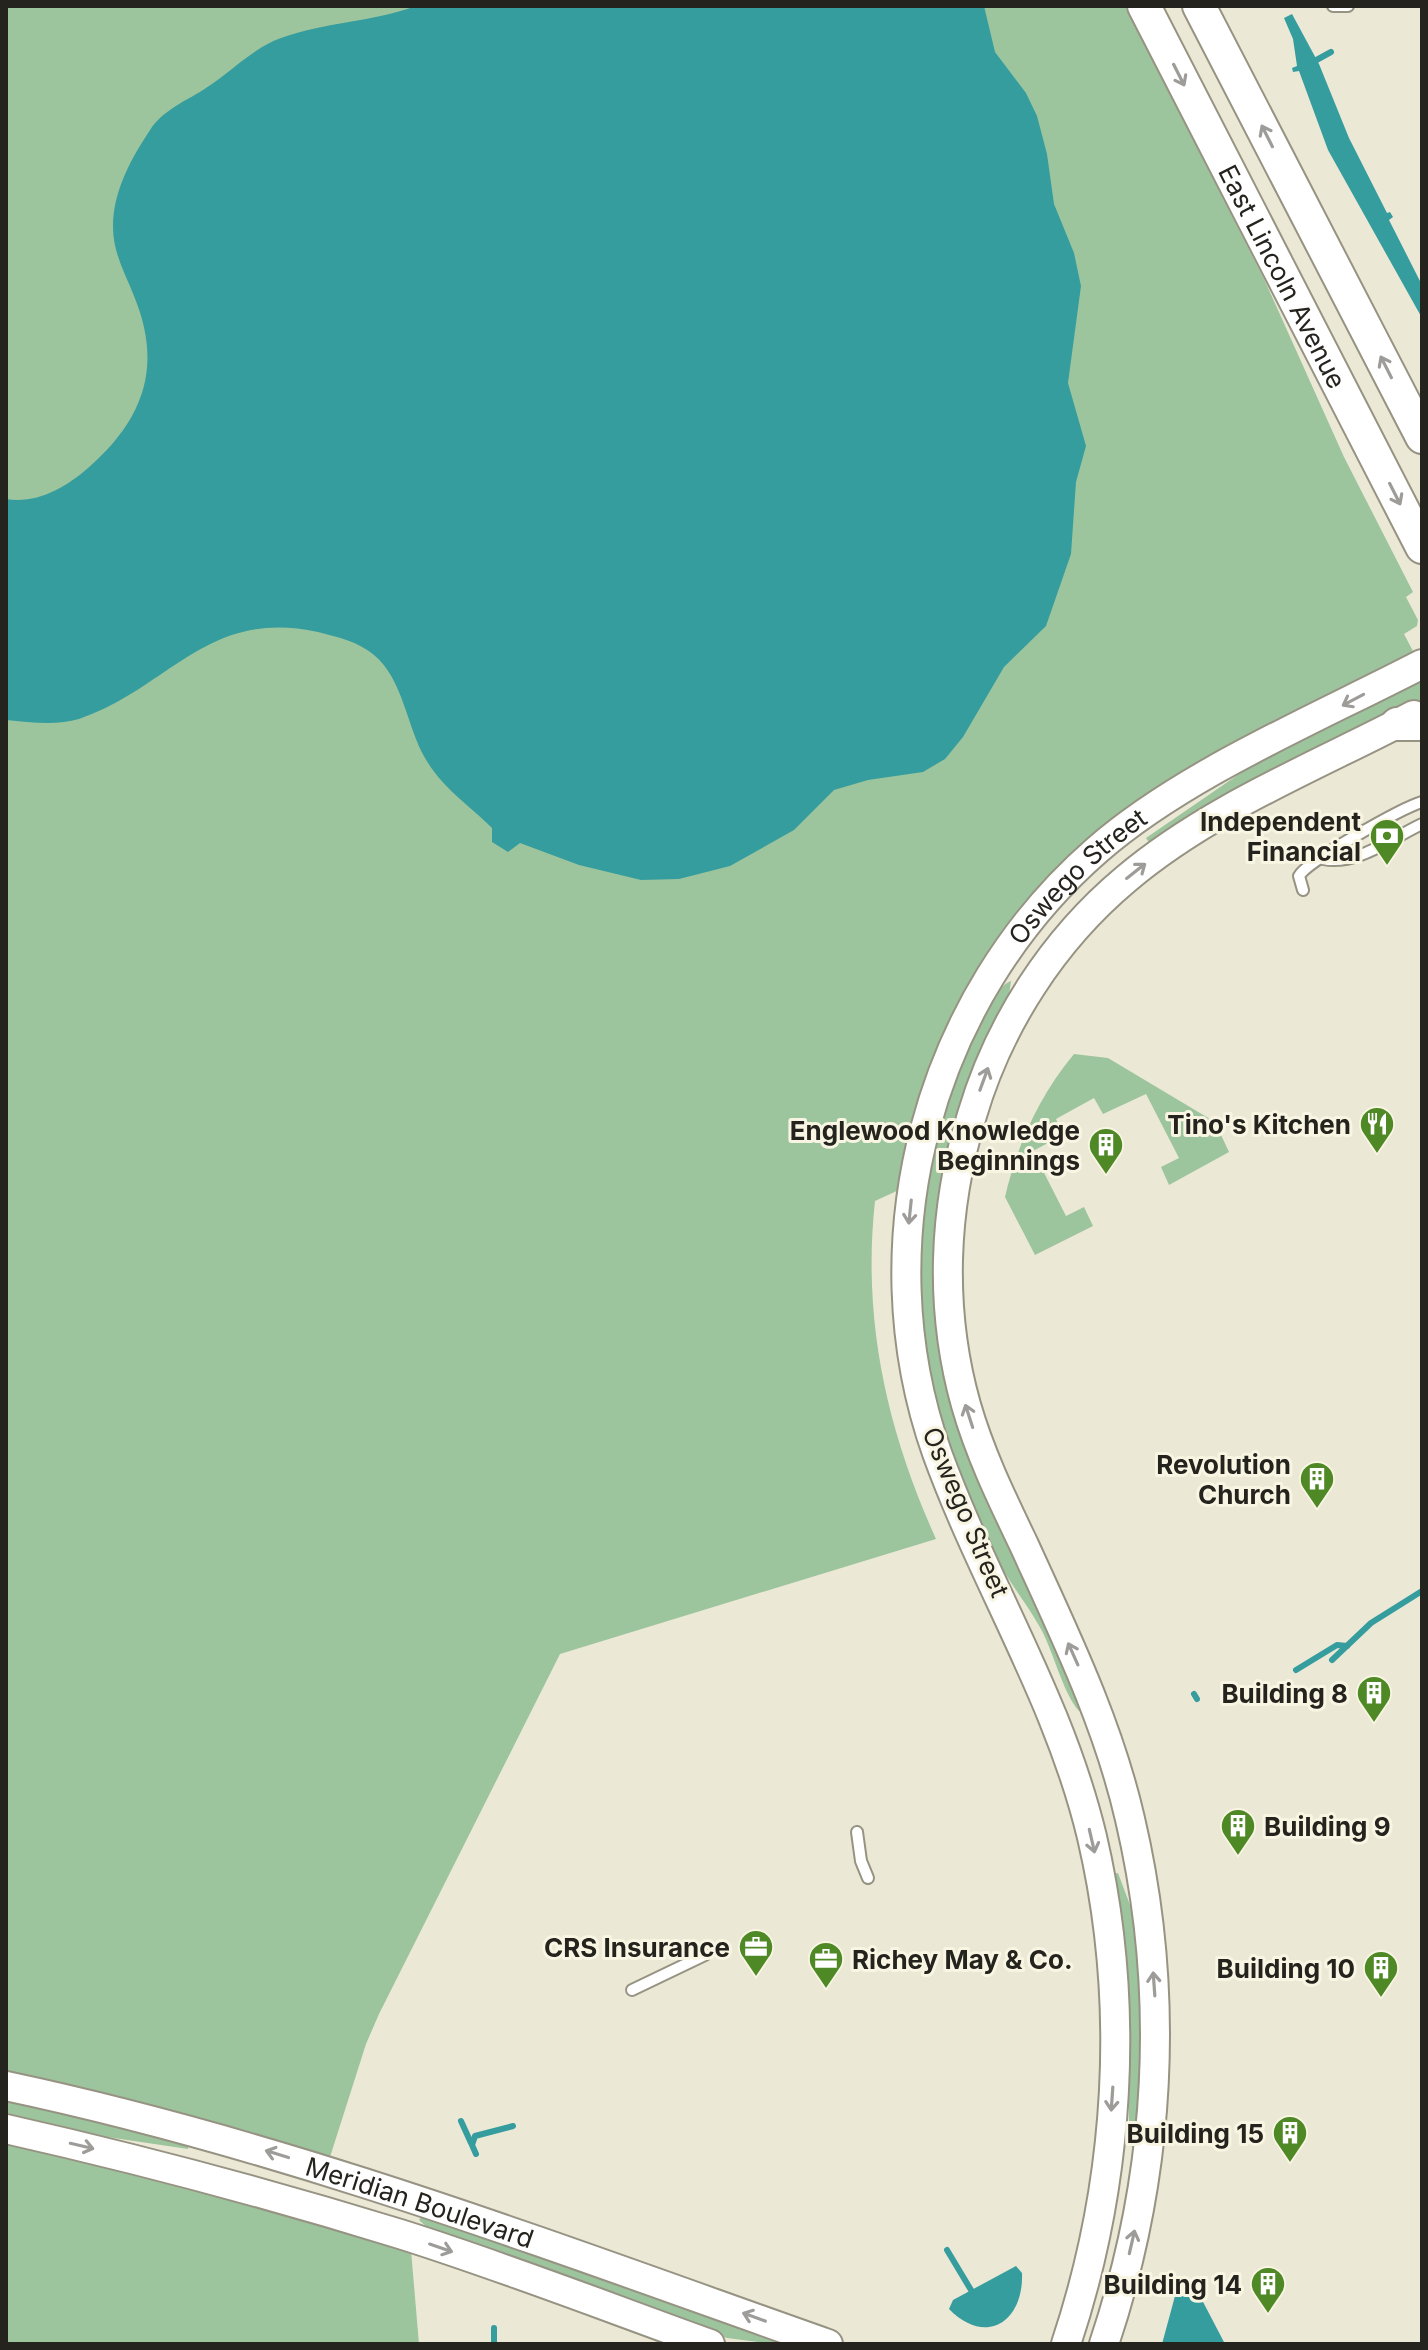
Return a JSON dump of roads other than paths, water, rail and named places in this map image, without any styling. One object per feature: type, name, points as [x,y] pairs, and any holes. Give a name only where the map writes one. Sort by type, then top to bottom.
[{"type":"main road","name":"East Lincoln Avenue","points":[[1144,6],[1422,547]]},
{"type":"main road","name":"East Lincoln Avenue","points":[[1199,6],[1422,437]]},
{"type":"main road","name":"Oswego Street","points":[[1066,2344],[1095,2246],[1108,2174],[1114,2043],[1104,1906],[1091,1837],[1063,1737],[946,1475],[924,1409],[913,1356],[907,1290],[909,1221],[918,1157],[938,1084],[966,1017],[1018,934],[1071,873],[1117,833],[1188,786],[1422,664]]},
{"type":"main road","name":"Oswego Street","points":[[1104,2344],[1135,2229],[1152,2113],[1155,1999],[1143,1889],[1130,1819],[1102,1726],[1073,1652],[989,1469],[959,1379],[949,1312],[947,1254],[950,1208],[965,1135],[991,1060],[1015,1012],[1050,960],[1103,899],[1154,856],[1197,828],[1414,720]]},
{"type":"main road","name":"Meridian Boulevard","points":[[6,2086],[229,2140],[379,2185],[828,2344]]},
{"type":"main road","name":"Meridian Boulevard","points":[[6,2129],[167,2167],[310,2207],[447,2250],[710,2344]]},
{"type":"lane","points":[[1333,6],[1348,6]]},
{"type":"lane","points":[[1303,890],[1300,873],[1338,845],[1422,802]]},
{"type":"lane","points":[[1323,859],[1338,862],[1352,859],[1422,824]]},
{"type":"lane","points":[[857,1832],[861,1861],[868,1878]]},
{"type":"lane","points":[[632,1990],[705,1955]]},
{"type":"water","points":[[416,6],[984,6],[995,52],[1026,93],[1037,116],[1047,154],[1054,204],[1074,253],[1081,286],[1068,383],[1086,446],[1076,482],[1071,554],[1046,626],[1004,667],[963,737],[945,759],[923,772],[868,780],[834,790],[794,830],[730,866],[679,879],[641,880],[579,865],[520,843],[508,852],[492,842],[492,828],[448,787],[425,758],[398,690],[384,665],[362,647],[326,634],[279,628],[246,631],[217,641],[111,705],[79,719],[52,723],[6,720],[6,499],[40,497],[60,488],[88,468],[123,430],[143,390],[147,346],[143,321],[117,254],[113,227],[120,187],[137,150],[163,115],[271,42],[315,28],[383,16]]},
{"type":"water","points":[[1292,14],[1319,64],[1349,138],[1387,213],[1390,212],[1393,217],[1389,220],[1422,285],[1422,318],[1328,150],[1299,71],[1293,72],[1292,68],[1297,66],[1293,39],[1284,18]]},
{"type":"water","points":[[1016,2266],[1022,2273],[1021,2290],[1010,2316],[1000,2323],[989,2327],[976,2326],[949,2309],[953,2300]]},
{"type":"water","points":[[1184,2285],[1201,2298],[1225,2344],[1162,2344],[1175,2296]]},
{"type":"waterway","points":[[1311,63],[1331,52]]},
{"type":"waterway","points":[[1332,1660],[1371,1623],[1422,1591]]},
{"type":"waterway","points":[[1296,1670],[1337,1645],[1347,1646]]},
{"type":"waterway","points":[[1194,1694],[1197,1699]]},
{"type":"waterway","points":[[461,2121],[471,2143]]},
{"type":"waterway","points":[[476,2154],[472,2145],[475,2136],[513,2126]]},
{"type":"waterway","points":[[947,2250],[974,2295]]},
{"type":"waterway","points":[[494,2328],[494,2344]]},
{"type":"place","name":"Independent Financial","points":[[1387,867]]},
{"type":"place","name":"Tino's Kitchen","points":[[1377,1155]]},
{"type":"place","name":"Englewood Knowledge Beginnings","points":[[1106,1176]]},
{"type":"place","name":"Revolution Church","points":[[1317,1510]]},
{"type":"place","name":"Building 8","points":[[1374,1724]]},
{"type":"place","name":"Building 9","points":[[1238,1857]]},
{"type":"place","name":"CRS Insurance","points":[[756,1978]]},
{"type":"place","name":"Richey May & Co.","points":[[826,1990]]},
{"type":"place","name":"Building 10","points":[[1381,1999]]},
{"type":"place","name":"Building 15","points":[[1290,2164]]},
{"type":"place","name":"Building 14","points":[[1268,2315]]}]
